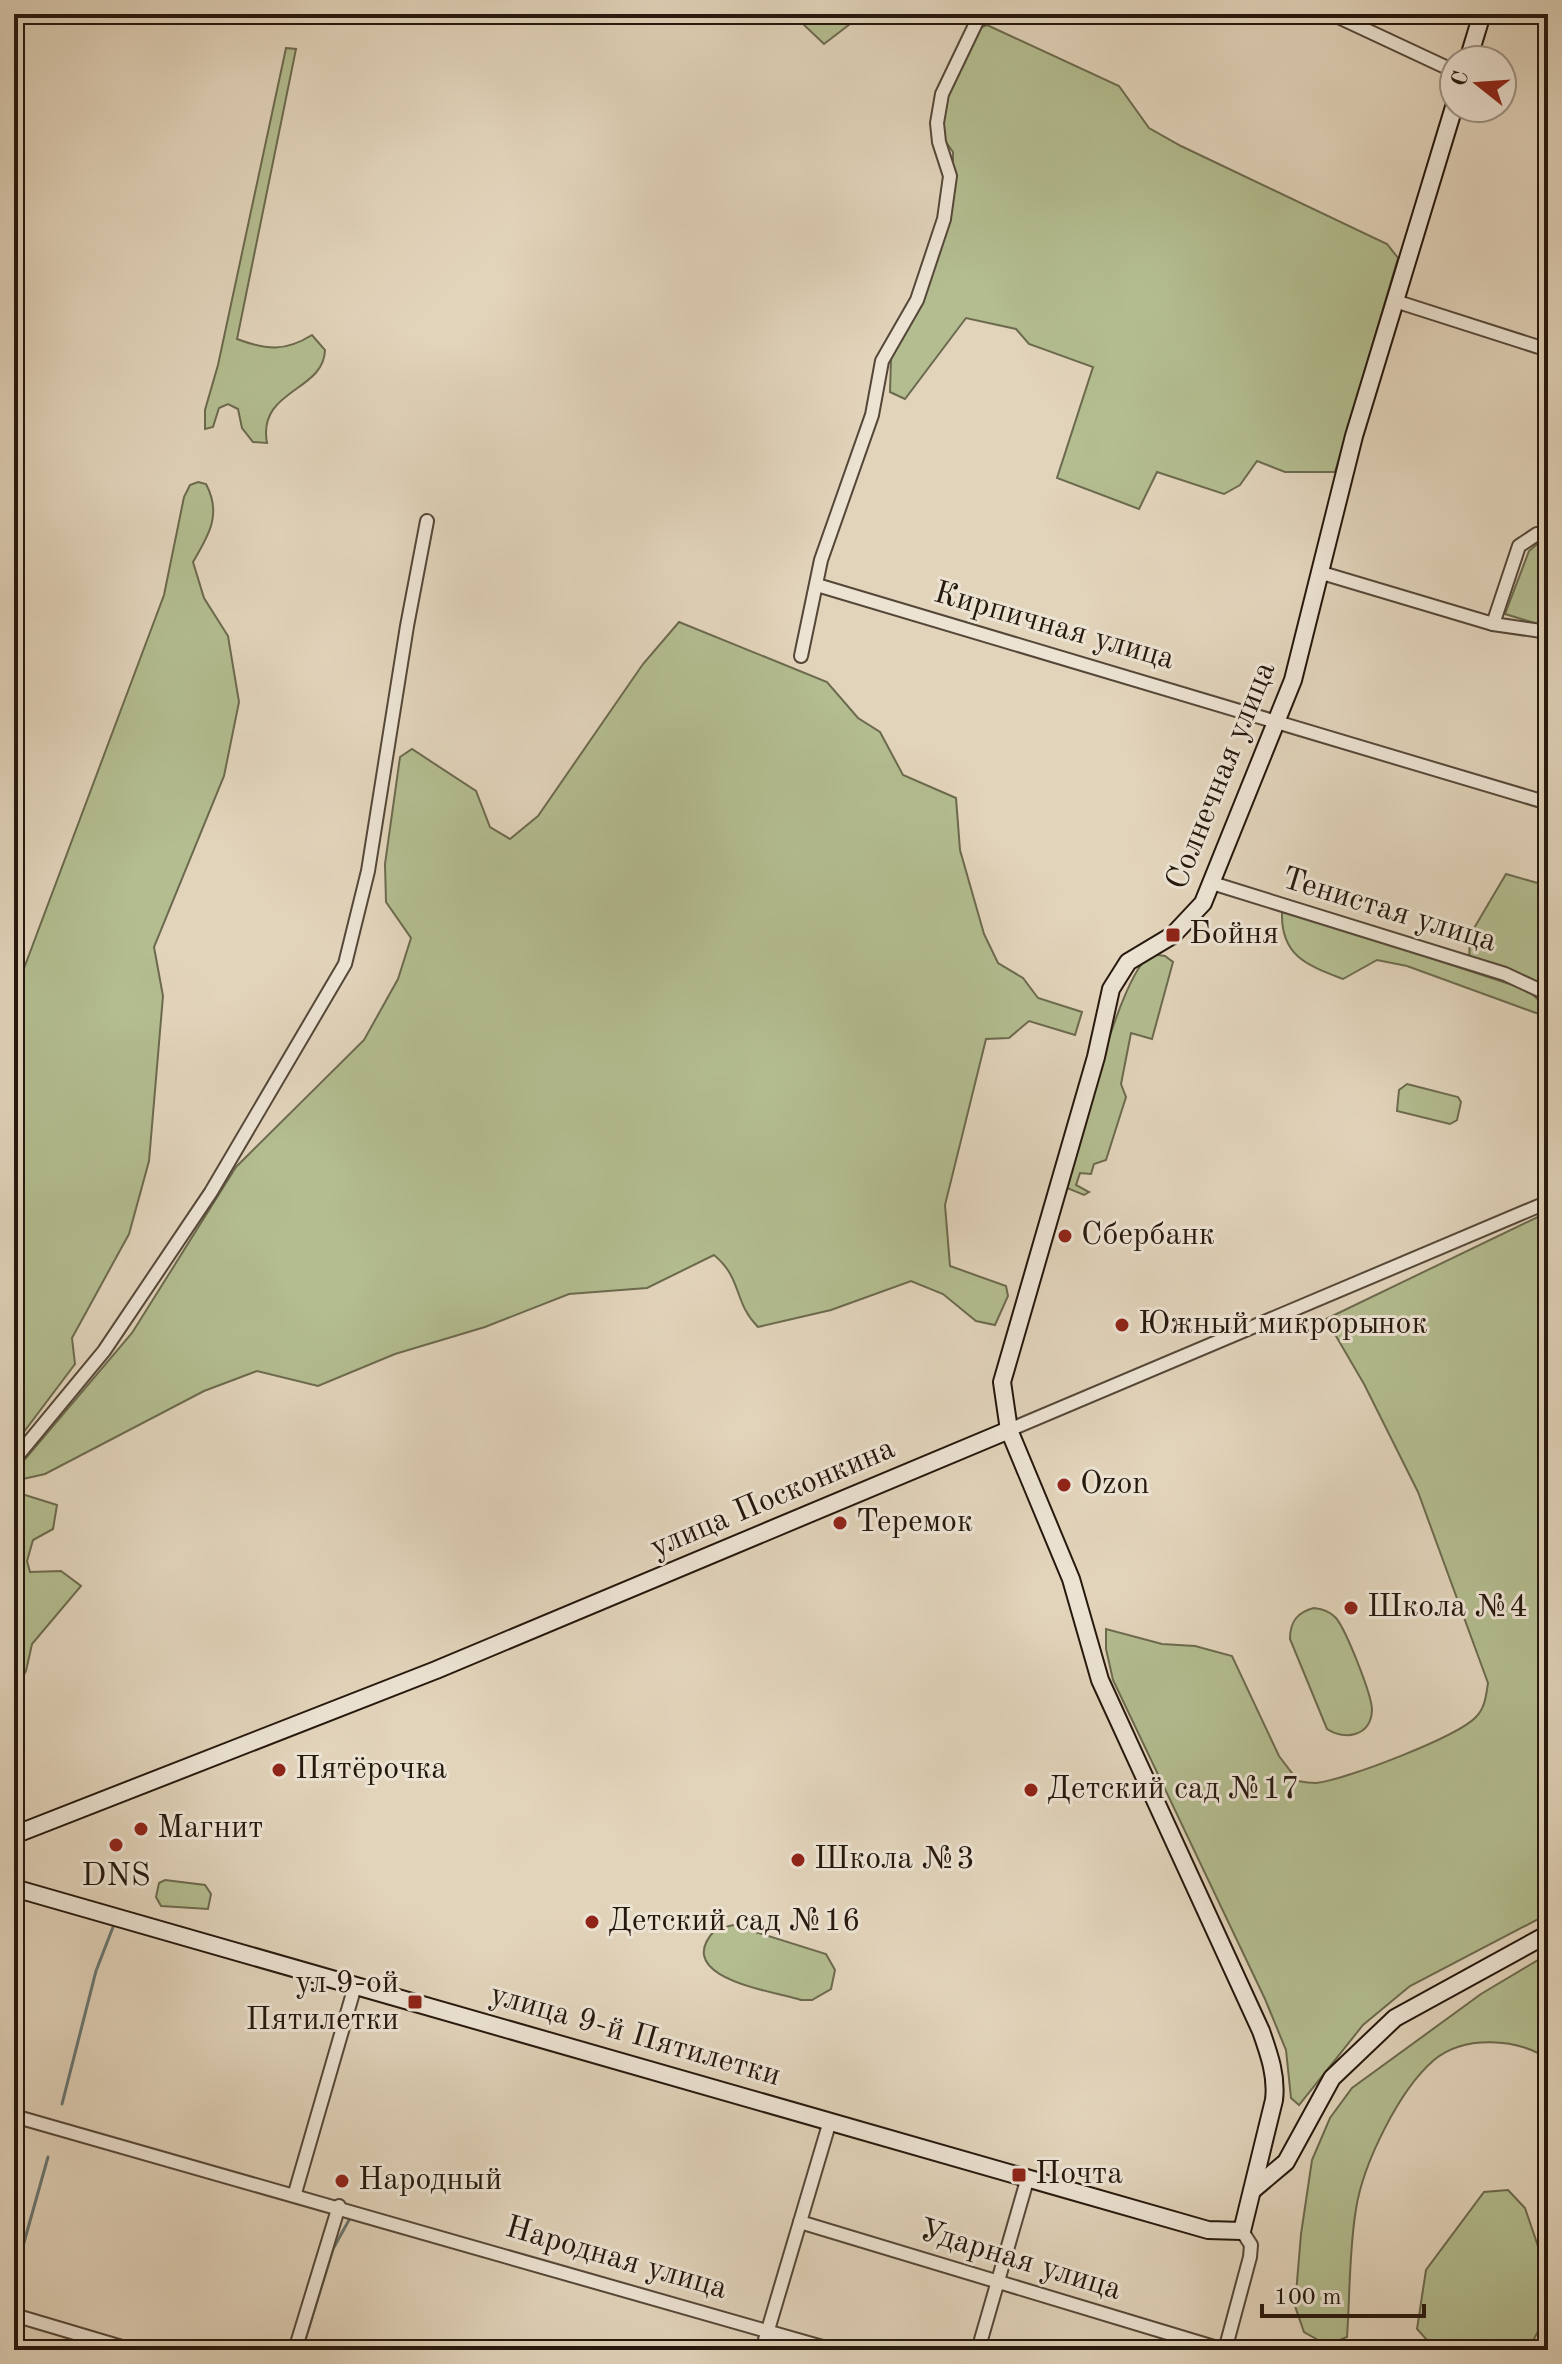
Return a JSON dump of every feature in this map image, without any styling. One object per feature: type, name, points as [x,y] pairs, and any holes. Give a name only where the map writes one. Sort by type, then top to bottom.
[{"type":"street","points":[[801,656],[821,560],[872,415],[882,361],[917,300],[944,219],[950,176],[938,132],[942,94],[977,21],[990,14]]},
{"type":"street","points":[[1332,14],[1438,64]]},
{"type":"street","points":[[1473,44],[1482,14]]},
{"type":"street","name":"Солнечная улица","points":[[1242,2231],[1276,2088],[1261,2031],[1100,1680],[1076,1594],[1009,1430],[1002,1382],[1096,1057],[1111,989],[1134,956],[1173,935],[1196,914],[1212,883],[1298,666],[1354,436],[1449,124]]},
{"type":"street","points":[[1395,301],[1548,350]]},
{"type":"street","points":[[14,1460],[104,1351],[211,1192],[345,964],[368,871],[427,521]]},
{"type":"street","points":[[1493,624],[1519,546],[1537,534],[1548,533]]},
{"type":"street","points":[[1322,573],[1493,624],[1548,632]]},
{"type":"street","name":"Кирпичная улица","points":[[817,585],[1548,803]]},
{"type":"street","name":"Тенистая улица","points":[[1212,883],[1505,974],[1548,994]]},
{"type":"street","name":"улица Посконкина","points":[[14,1835],[436,1670],[1548,1202]]},
{"type":"street","name":"улица 9-й Пятилетки","points":[[14,1888],[1208,2230],[1242,2231]]},
{"type":"street","points":[[1254,2189],[1286,2162],[1332,2078],[1395,2018],[1548,1934]]},
{"type":"street","points":[[295,2193],[355,1986]]},
{"type":"street","name":"Народная улица","points":[[14,2116],[295,2193],[833,2350]]},
{"type":"street","points":[[762,2350],[830,2121]]},
{"type":"street","points":[[978,2350],[1028,2177]]},
{"type":"street","points":[[295,2350],[339,2206]]},
{"type":"street","name":"Ударная улица","points":[[800,2222],[1225,2350]]},
{"type":"street","points":[[1225,2350],[1250,2257],[1251,2245],[1242,2231]]},
{"type":"street","points":[[14,2315],[132,2350]]},
{"type":"green space","points":[[799,14],[863,14],[824,44],[803,24]]},
{"type":"green space","points":[[987,25],[1119,86],[1149,128],[1387,244],[1398,258],[1335,472],[1285,472],[1257,461],[1240,485],[1224,494],[1157,472],[1139,509],[1057,478],[1093,367],[1029,344],[1016,329],[966,318],[905,399],[890,392],[891,358],[919,307],[942,245],[953,183],[953,152],[941,135],[942,107],[977,29]]},
{"type":"green space","points":[[286,48],[296,49],[237,339],[275,348],[312,335],[325,350],[322,364],[314,375],[272,412],[267,425],[267,443],[253,442],[242,428],[238,409],[228,404],[219,408],[213,427],[205,429],[205,410],[218,365]]},
{"type":"green space","points":[[198,482],[206,484],[211,495],[213,515],[212,524],[193,562],[204,598],[228,636],[239,702],[224,776],[154,947],[163,996],[149,1161],[129,1234],[72,1338],[75,1364],[14,1445],[14,995],[164,595],[184,497],[190,485]]},
{"type":"green space","points":[[1542,540],[1548,540],[1548,627],[1505,614],[1529,551]]},
{"type":"green space","points":[[679,622],[827,682],[858,718],[880,732],[903,775],[956,798],[960,850],[984,934],[998,963],[1023,978],[1038,998],[1082,1012],[1075,1035],[1029,1021],[1009,1038],[986,1039],[945,1205],[950,1266],[1006,1286],[1008,1296],[995,1325],[976,1321],[943,1294],[911,1281],[831,1310],[758,1327],[745,1309],[730,1273],[714,1255],[647,1288],[569,1294],[485,1327],[395,1354],[318,1386],[257,1371],[204,1391],[45,1474],[14,1481],[14,1472],[132,1333],[236,1167],[364,1040],[398,979],[411,938],[386,902],[385,864],[400,757],[412,749],[476,791],[490,827],[510,839],[538,816],[643,664]]},
{"type":"green space","points":[[1506,874],[1548,886],[1548,994],[1469,963],[1470,935]]},
{"type":"green space","points":[[1288,911],[1528,990],[1548,1009],[1547,1017],[1407,966],[1377,960],[1343,979],[1330,974],[1308,963],[1291,949],[1283,928],[1282,913]]},
{"type":"green space","points":[[1151,954],[1165,956],[1173,962],[1152,1039],[1131,1033],[1121,1084],[1126,1097],[1106,1160],[1094,1164],[1091,1174],[1080,1173],[1076,1185],[1089,1192],[1084,1195],[1067,1188],[1091,1100],[1126,994],[1138,969]]},
{"type":"green space","points":[[1407,1084],[1458,1097],[1461,1102],[1457,1120],[1450,1124],[1397,1111],[1399,1090]]},
{"type":"green space","points":[[1548,1212],[1548,1914],[1410,1986],[1363,2025],[1299,2105],[1291,2098],[1286,2050],[1265,1999],[1113,1680],[1106,1649],[1106,1629],[1162,1644],[1195,1646],[1232,1656],[1279,1756],[1298,1781],[1316,1783],[1374,1766],[1425,1746],[1476,1717],[1483,1706],[1488,1683],[1418,1492],[1364,1384],[1326,1319]]},
{"type":"green space","points":[[25,1495],[57,1505],[53,1529],[33,1540],[27,1561],[30,1572],[61,1571],[81,1586],[32,1644],[26,1671],[14,1692],[14,1496]]},
{"type":"green space","points":[[1314,1608],[1336,1618],[1352,1648],[1368,1691],[1371,1719],[1356,1734],[1341,1735],[1327,1729],[1290,1639],[1296,1618]]},
{"type":"green space","points":[[165,1880],[205,1885],[211,1894],[208,1909],[161,1906],[156,1897],[159,1883]]},
{"type":"green space","points":[[733,1925],[826,1954],[835,1970],[831,1989],[812,2000],[801,2000],[750,1987],[715,1971],[706,1960],[705,1946],[715,1930]]},
{"type":"green space","points":[[1548,1954],[1548,2059],[1506,2043],[1475,2043],[1446,2052],[1421,2073],[1384,2129],[1360,2191],[1352,2241],[1347,2337],[1327,2345],[1304,2332],[1295,2306],[1301,2234],[1312,2160],[1330,2118],[1352,2088],[1481,1994]]},
{"type":"green space","points":[[1508,2190],[1525,2208],[1541,2255],[1548,2313],[1528,2350],[1436,2350],[1417,2329],[1426,2270],[1484,2192]]},
{"type":"waterway","points":[[62,2104],[96,1971],[113,1927]]},
{"type":"waterway","points":[[14,2278],[48,2157]]},
{"type":"waterway","points":[[302,2350],[333,2249],[349,2220]]},
{"type":"place","name":"Бойня","points":[[1173,935]]},
{"type":"place","name":"Сбербанк","points":[[1065,1236]]},
{"type":"place","name":"Южный микрорынок","points":[[1122,1325]]},
{"type":"place","name":"Ozon","points":[[1064,1485]]},
{"type":"place","name":"Теремок","points":[[840,1523]]},
{"type":"place","name":"Школа №4","points":[[1351,1608]]},
{"type":"place","name":"Пятёрочка","points":[[279,1770]]},
{"type":"place","name":"Детский сад №17","points":[[1031,1790]]},
{"type":"place","name":"Магнит","points":[[141,1829]]},
{"type":"place","name":"DNS","points":[[116,1845]]},
{"type":"place","name":"Школа №3","points":[[798,1860]]},
{"type":"place","name":"Детский сад №16","points":[[592,1922]]},
{"type":"place","name":"ул 9-ой Пятилетки","points":[[415,2002]]},
{"type":"place","name":"Почта","points":[[1019,2175]]},
{"type":"place","name":"Народный","points":[[342,2181]]}]
